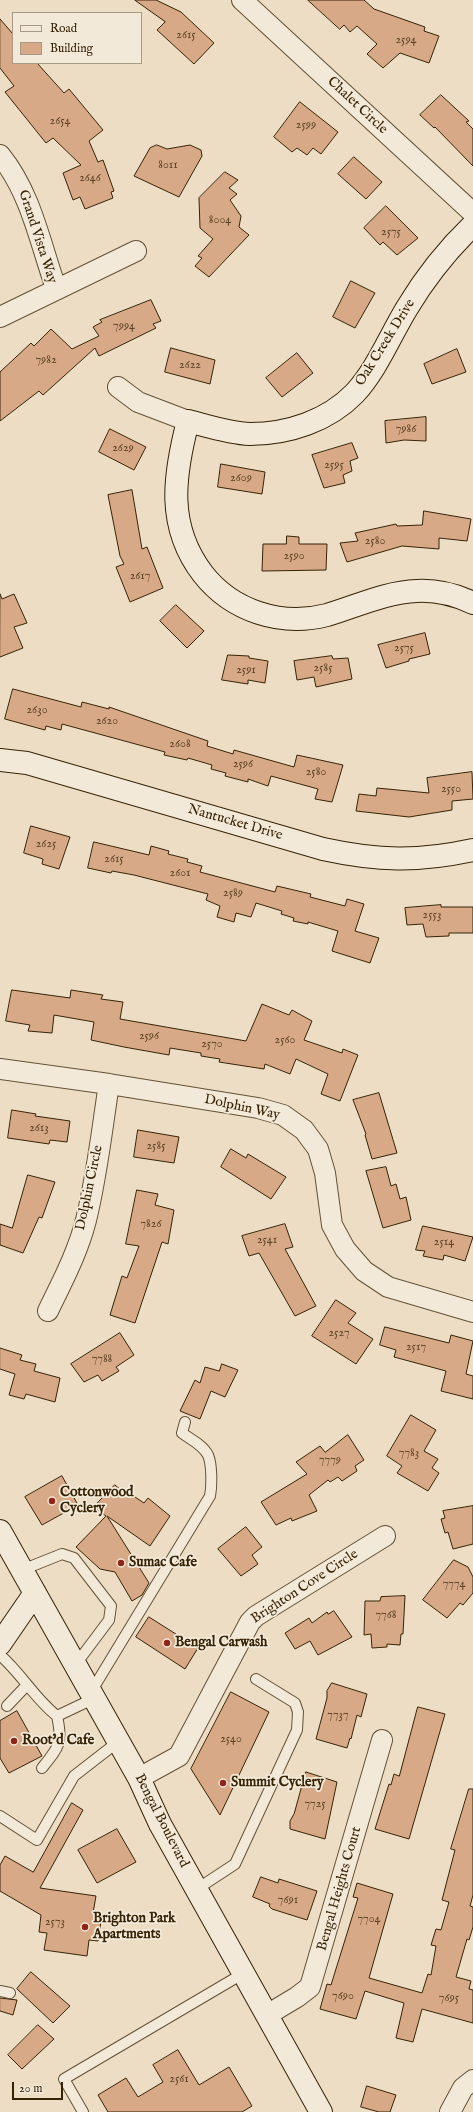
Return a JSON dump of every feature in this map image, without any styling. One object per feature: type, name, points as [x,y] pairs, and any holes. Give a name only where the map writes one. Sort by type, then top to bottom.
[{"type":"street","name":"Chalet Circle","points":[[242,0],[473,213]]},
{"type":"street","name":"Grand Vista Way","points":[[0,155],[12,170],[21,187],[56,288],[0,317]]},
{"type":"street","name":"Oak Creek Drive","points":[[118,387],[138,402],[188,421],[249,434],[278,432],[307,424],[334,411],[355,393],[371,370],[408,306],[428,278],[473,225]]},
{"type":"street","points":[[56,288],[136,251]]},
{"type":"street","points":[[188,421],[176,474],[175,495],[177,516],[182,535],[195,563],[213,587],[236,604],[264,616],[295,619],[325,615],[395,593],[418,590],[441,592],[473,603]]},
{"type":"street","name":"Nantucket Drive","points":[[0,760],[27,763],[323,849],[361,857],[400,860],[439,858],[473,850]]},
{"type":"street","name":"Dolphin Way","points":[[0,1069],[109,1084],[258,1108],[283,1115],[304,1130],[318,1149],[325,1173],[332,1225],[344,1249],[364,1271],[388,1287],[473,1312]]},
{"type":"street","name":"Dolphin Circle","points":[[48,1311],[70,1265],[86,1222],[96,1174],[109,1084]]},
{"type":"street","name":"Brighton Cove Circle","points":[[139,1778],[179,1756],[250,1622],[385,1536]]},
{"type":"street","name":"Bengal Boulevard","points":[[2,1540],[22,1570],[119,1741],[139,1778],[160,1824],[321,2112]]},
{"type":"street","points":[[0,1644],[35,1593]]},
{"type":"street","name":"Bengal Heights Court","points":[[267,2015],[298,1998],[310,1987],[382,1740]]},
{"type":"street","points":[[450,2112],[463,2088],[473,2080]]},
{"type":"lane","points":[[57,1716],[93,1695],[210,1496],[212,1485],[208,1455],[197,1443],[182,1433],[185,1422]]},
{"type":"lane","points":[[22,1570],[62,1554],[74,1558],[111,1606],[109,1620],[76,1664]]},
{"type":"lane","points":[[0,1655],[48,1709],[57,1716],[60,1729],[59,1746],[42,1768]]},
{"type":"lane","points":[[197,1889],[235,1864],[297,1730],[298,1712],[295,1703],[256,1679]]},
{"type":"lane","points":[[7,1706],[27,1685]]},
{"type":"lane","points":[[0,1816],[37,1840],[74,1776],[119,1741]]},
{"type":"lane","points":[[83,2112],[64,2078],[244,1973]]},
{"type":"building","points":[[135,0],[156,0],[181,12],[214,43],[194,64],[157,30],[165,22]]},
{"type":"building","points":[[308,0],[364,0],[374,9],[425,27],[424,31],[439,36],[429,63],[400,53],[383,68],[367,54],[377,44],[357,26],[350,32],[344,25],[340,29]]},
{"type":"building","points":[[0,19],[12,33],[12,64],[38,64],[64,93],[69,89],[103,130],[89,141],[98,162],[103,160],[114,191],[111,192],[113,198],[85,209],[80,197],[73,200],[63,173],[81,165],[53,138],[46,143],[5,92],[14,86],[0,68]]},
{"type":"building","points":[[441,95],[469,121],[466,122],[473,129],[473,166],[435,127],[434,128],[420,115]]},
{"type":"building","points":[[300,102],[338,132],[321,154],[313,148],[307,155],[297,148],[292,152],[274,137]]},
{"type":"building","points":[[157,145],[167,149],[190,145],[201,150],[202,156],[179,197],[134,176],[150,148]]},
{"type":"building","points":[[354,157],[382,182],[366,199],[338,174]]},
{"type":"building","points":[[225,172],[238,180],[229,188],[237,194],[230,200],[241,216],[239,227],[249,235],[209,277],[195,266],[202,258],[198,256],[213,239],[200,228],[199,198]]},
{"type":"building","points":[[386,206],[418,238],[397,255],[383,242],[380,245],[364,228]]},
{"type":"building","points":[[351,281],[375,293],[355,328],[333,317]]},
{"type":"building","points":[[151,300],[161,321],[153,324],[156,328],[99,356],[95,348],[43,395],[39,391],[0,421],[0,372],[31,343],[34,346],[51,329],[72,349],[99,336],[93,327],[102,322],[100,320]]},
{"type":"building","points":[[171,348],[215,360],[210,384],[165,372]]},
{"type":"building","points":[[457,349],[466,372],[432,384],[424,364]]},
{"type":"building","points":[[297,353],[313,373],[282,397],[266,378]]},
{"type":"building","points":[[426,417],[426,441],[404,440],[386,443],[385,421]]},
{"type":"building","points":[[110,429],[146,447],[134,470],[99,452]]},
{"type":"building","points":[[352,443],[358,458],[350,461],[352,471],[343,475],[345,483],[324,488],[312,455]]},
{"type":"building","points":[[221,464],[265,472],[262,494],[218,487]]},
{"type":"building","points":[[132,490],[142,549],[147,547],[163,588],[130,602],[116,567],[124,564],[120,556],[108,495]]},
{"type":"building","points":[[424,511],[471,519],[467,541],[439,538],[439,549],[402,546],[347,562],[340,543],[358,541],[355,533],[396,524],[397,526],[422,525]]},
{"type":"building","points":[[287,536],[299,537],[299,544],[327,544],[326,570],[262,571],[263,544],[286,544]]},
{"type":"building","points":[[0,594],[2,599],[14,594],[27,623],[14,627],[23,648],[0,657]]},
{"type":"building","points":[[176,605],[204,631],[187,648],[160,621]]},
{"type":"building","points":[[425,633],[430,654],[409,659],[409,661],[386,668],[378,645]]},
{"type":"building","points":[[228,655],[249,656],[249,658],[268,661],[265,683],[248,680],[248,684],[222,680]]},
{"type":"building","points":[[332,656],[333,659],[348,658],[352,679],[316,687],[314,677],[297,680],[294,661]]},
{"type":"building","points":[[13,689],[81,707],[82,702],[109,709],[109,707],[208,741],[207,746],[233,754],[234,750],[294,767],[297,755],[343,765],[332,802],[315,799],[318,789],[271,776],[268,786],[248,779],[248,782],[225,776],[226,773],[211,769],[212,765],[188,758],[187,760],[164,755],[165,752],[62,724],[61,730],[46,726],[45,730],[5,719]]},
{"type":"building","points":[[472,772],[473,799],[452,801],[452,810],[409,817],[356,811],[359,794],[376,796],[377,788],[429,793],[427,778]]},
{"type":"building","points":[[31,826],[70,837],[59,869],[42,864],[43,859],[24,853]]},
{"type":"building","points":[[94,842],[149,855],[151,846],[169,851],[168,854],[188,859],[187,862],[202,866],[200,872],[275,892],[277,886],[311,894],[310,897],[345,906],[347,899],[364,904],[355,931],[379,938],[370,963],[332,951],[338,931],[308,922],[308,924],[293,921],[294,918],[281,914],[282,911],[256,903],[251,917],[236,913],[234,922],[217,917],[220,906],[206,900],[208,894],[134,875],[112,871],[111,873],[88,868]]},
{"type":"building","points":[[441,905],[441,907],[473,907],[473,933],[449,933],[449,936],[426,937],[423,924],[407,925],[405,908]]},
{"type":"building","points":[[12,990],[70,998],[71,990],[103,995],[101,999],[123,1002],[120,1019],[246,1041],[262,1004],[289,1015],[292,1010],[312,1021],[304,1040],[342,1053],[343,1049],[358,1055],[340,1101],[321,1094],[328,1074],[296,1059],[290,1074],[265,1064],[264,1069],[219,1062],[220,1059],[201,1056],[201,1053],[170,1048],[169,1055],[124,1047],[91,1040],[94,1022],[54,1015],[52,1033],[28,1031],[30,1025],[6,1021]]},
{"type":"building","points":[[379,1093],[397,1153],[372,1159],[365,1135],[366,1134],[353,1100]]},
{"type":"building","points":[[12,1110],[36,1114],[35,1116],[70,1121],[67,1142],[50,1140],[49,1144],[8,1138]]},
{"type":"building","points":[[138,1130],[179,1137],[174,1163],[134,1157]]},
{"type":"building","points":[[231,1149],[246,1158],[248,1154],[286,1177],[271,1199],[221,1167]]},
{"type":"building","points":[[386,1167],[391,1186],[396,1184],[400,1199],[406,1197],[411,1220],[383,1228],[366,1171]]},
{"type":"building","points":[[28,1175],[55,1182],[42,1218],[39,1217],[23,1253],[0,1245],[0,1224],[12,1228]]},
{"type":"building","points":[[137,1190],[158,1194],[155,1205],[174,1210],[168,1244],[162,1242],[135,1323],[110,1315],[122,1276],[127,1278],[139,1246],[126,1244]]},
{"type":"building","points":[[285,1224],[293,1247],[285,1249],[316,1306],[295,1316],[259,1253],[249,1256],[242,1236]]},
{"type":"building","points":[[423,1226],[473,1237],[465,1261],[444,1255],[443,1260],[423,1256],[425,1251],[416,1250]]},
{"type":"building","points":[[336,1300],[356,1313],[348,1323],[373,1339],[356,1364],[312,1336]]},
{"type":"building","points":[[385,1327],[449,1343],[451,1335],[473,1341],[466,1374],[473,1376],[473,1399],[441,1391],[446,1371],[394,1357],[396,1350],[380,1345]]},
{"type":"building","points":[[120,1333],[134,1355],[116,1367],[119,1371],[102,1381],[98,1375],[84,1382],[71,1364]]},
{"type":"building","points":[[0,1348],[22,1355],[20,1360],[36,1364],[34,1371],[60,1378],[55,1402],[26,1394],[24,1399],[9,1395],[15,1374],[0,1369]]},
{"type":"building","points":[[222,1364],[238,1370],[225,1397],[211,1391],[200,1419],[180,1411],[195,1380],[200,1383],[205,1367],[219,1371]]},
{"type":"building","points":[[411,1415],[436,1430],[424,1451],[438,1459],[432,1468],[439,1473],[428,1491],[397,1473],[402,1466],[387,1456]]},
{"type":"building","points":[[348,1435],[364,1460],[355,1466],[357,1471],[342,1481],[338,1477],[330,1482],[328,1480],[309,1495],[317,1511],[292,1521],[291,1518],[276,1525],[261,1502],[307,1474],[296,1462],[320,1446],[325,1452]]},
{"type":"building","name":"Cottonwood Cyclery","points":[[62,1476],[78,1505],[42,1525],[25,1497]]},
{"type":"building","points":[[115,1485],[129,1497],[132,1495],[144,1503],[148,1498],[170,1516],[150,1546],[107,1516],[149,1583],[142,1595],[132,1601],[115,1572],[100,1569],[76,1547],[106,1516],[94,1507]]},
{"type":"building","points":[[473,1506],[473,1544],[453,1549],[448,1532],[445,1533],[441,1519],[445,1518],[443,1511]]},
{"type":"building","points":[[246,1527],[262,1547],[252,1555],[258,1564],[241,1576],[218,1549]]},
{"type":"building","points":[[454,1560],[468,1567],[473,1577],[473,1593],[463,1605],[460,1603],[447,1618],[423,1600]]},
{"type":"building","points":[[405,1596],[403,1634],[401,1634],[400,1645],[387,1644],[387,1647],[372,1648],[371,1634],[364,1635],[365,1601],[380,1601],[381,1597]]},
{"type":"building","points":[[334,1611],[352,1637],[318,1655],[310,1641],[295,1649],[285,1633],[309,1618],[312,1623],[327,1612],[328,1614]]},
{"type":"building","name":"Bengal Carwash","points":[[149,1617],[198,1648],[185,1669],[136,1637]]},
{"type":"building","points":[[332,1683],[367,1694],[361,1717],[357,1715],[351,1739],[350,1738],[347,1748],[316,1739],[327,1698],[327,1691]]},
{"type":"building","points":[[231,1692],[269,1712],[220,1815],[191,1769]]},
{"type":"building","points":[[418,1707],[445,1714],[409,1839],[375,1829],[389,1784],[391,1785],[394,1774],[399,1776]]},
{"type":"building","points":[[17,1711],[42,1756],[9,1773],[0,1758],[0,1721]]},
{"type":"building","points":[[306,1772],[337,1782],[325,1839],[290,1829],[290,1821],[294,1814]]},
{"type":"building","points":[[469,1789],[473,1789],[473,1895],[470,1906],[473,1907],[473,1927],[469,1940],[467,1939],[456,1977],[471,1981],[469,1989],[473,1990],[473,2023],[422,2009],[413,2042],[396,2038],[404,2003],[365,1991],[356,2019],[320,2009],[327,1984],[331,1985],[358,1898],[353,1897],[357,1883],[393,1894],[369,1978],[422,1993],[428,1974],[431,1975],[436,1946],[431,1945],[436,1929],[441,1930],[449,1902],[442,1900],[455,1850],[451,1849]]},
{"type":"building","points":[[72,1803],[83,1810],[40,1888],[96,1896],[93,1913],[102,1914],[98,1941],[89,1940],[87,1956],[44,1950],[47,1933],[39,1932],[41,1915],[0,1891],[0,1865],[5,1856],[33,1872]]},
{"type":"building","points":[[117,1829],[136,1862],[97,1883],[78,1850]]},
{"type":"building","points":[[261,1877],[278,1883],[279,1879],[317,1891],[307,1920],[272,1909],[269,1906],[270,1904],[253,1897]]},
{"type":"building","points":[[31,1972],[70,2006],[53,2023],[17,1989]]},
{"type":"building","points":[[0,1998],[17,2000],[13,2015],[0,2011]]},
{"type":"building","points":[[38,2025],[54,2039],[22,2069],[8,2055]]},
{"type":"building","points":[[178,2050],[199,2085],[229,2067],[252,2106],[242,2112],[108,2112],[98,2095],[126,2078],[138,2097],[163,2082],[153,2065]]},
{"type":"building","points":[[367,2086],[396,2095],[390,2112],[379,2112],[361,2107]]},
{"type":"place","name":"Cottonwood Cyclery","points":[[52,1501]]},
{"type":"place","name":"Sumac Cafe","points":[[121,1563]]},
{"type":"place","name":"Bengal Carwash","points":[[167,1643]]},
{"type":"place","name":"Root'd Cafe","points":[[14,1741]]},
{"type":"place","name":"Summit Cyclery","points":[[223,1783]]},
{"type":"place","name":"Brighton Park Apartments","points":[[85,1927]]}]
